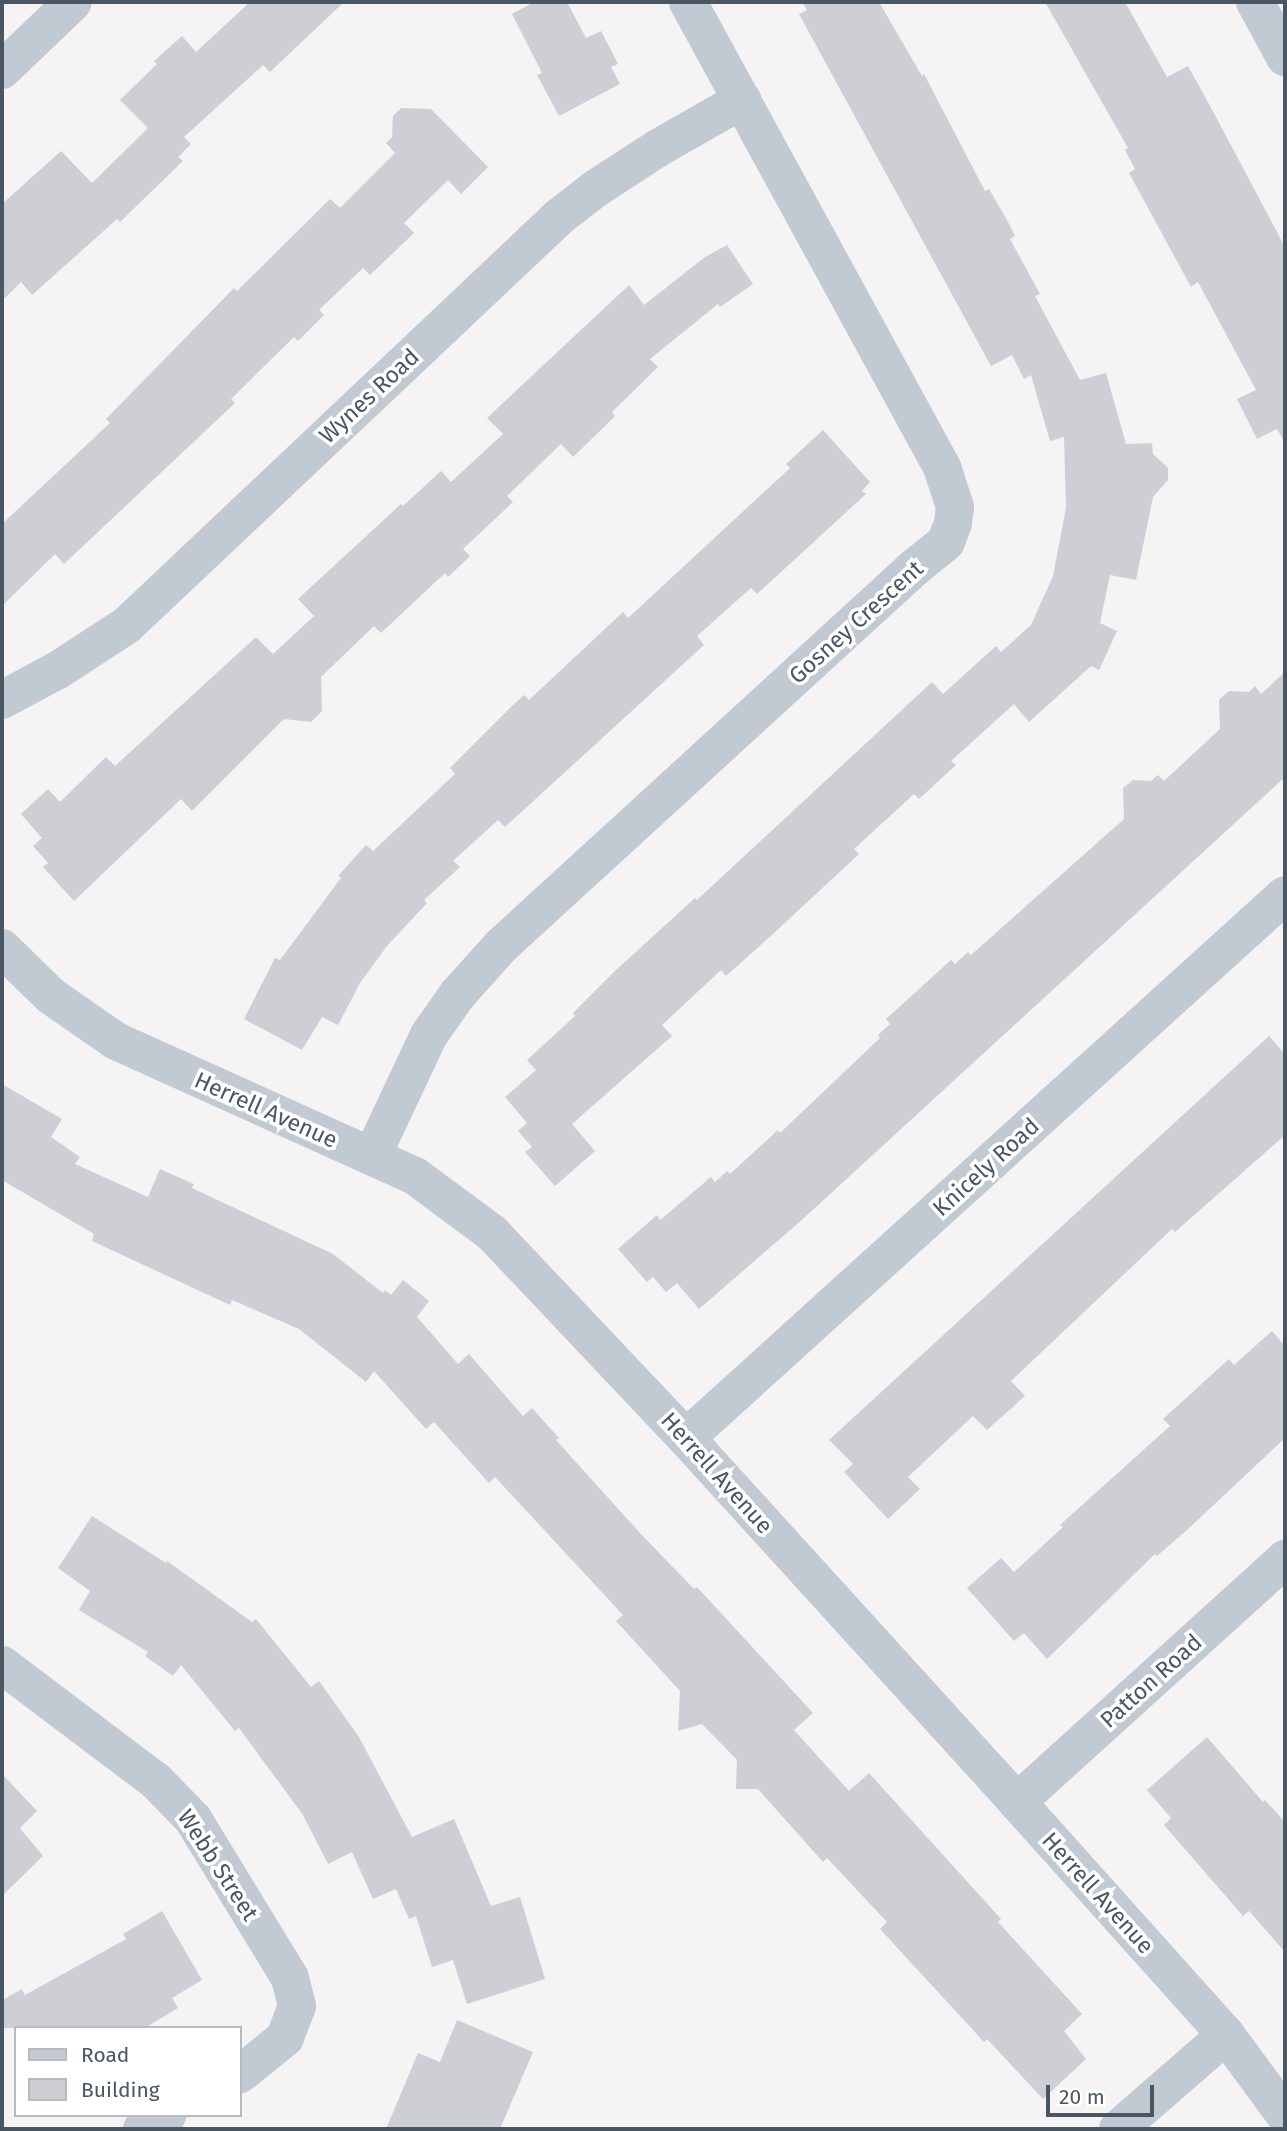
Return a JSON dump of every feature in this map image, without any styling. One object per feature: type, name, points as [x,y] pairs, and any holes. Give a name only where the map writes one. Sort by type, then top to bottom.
[{"type":"street","points":[[2,70],[73,2]]},
{"type":"street","name":"Gosney Crescent","points":[[372,1156],[429,1035],[457,995],[501,946],[904,577],[946,542],[953,523],[955,507],[943,469],[688,2]]},
{"type":"street","points":[[1255,2],[1285,57]]},
{"type":"street","name":"Wynes Road","points":[[2,700],[58,670],[127,625],[559,217],[595,189],[658,148],[742,100]]},
{"type":"street","name":"Knicely Road","points":[[686,1438],[1285,895]]},
{"type":"street","name":"Herrell Avenue","points":[[2,948],[51,996],[116,1041],[415,1176],[492,1233],[686,1438],[1017,1802],[1226,2035],[1285,2115]]},
{"type":"street","name":"Patton Road","points":[[1017,1802],[1285,1559]]},
{"type":"street","name":"Webb Street","points":[[2,1665],[156,1780],[193,1819],[290,1978],[297,2006],[285,2038],[242,2072]]},
{"type":"street","points":[[1118,2129],[1226,2035]]},
{"type":"street","points":[[142,2129],[163,2117]]},
{"type":"building","points":[[250,2],[344,2],[270,72],[263,65],[184,137],[191,144],[178,157],[183,161],[120,222],[117,219],[32,295],[21,282],[2,301],[2,204],[61,151],[92,183],[148,128],[120,100],[157,64],[154,61],[182,36],[196,52]]},
{"type":"building","points":[[534,2],[567,2],[586,38],[601,31],[618,64],[611,67],[620,84],[559,116],[537,75],[542,73],[512,14]]},
{"type":"building","points":[[802,2],[879,2],[922,76],[924,74],[985,191],[989,189],[1007,220],[1015,236],[1010,239],[1040,294],[1035,296],[1080,380],[1106,373],[1126,444],[1152,443],[1153,454],[1168,468],[1168,480],[1153,497],[1136,580],[1110,575],[1100,623],[1117,631],[1099,670],[1091,666],[1029,722],[1014,704],[951,761],[956,765],[919,799],[914,794],[854,849],[859,854],[774,933],[726,976],[721,970],[662,1025],[672,1036],[572,1124],[595,1151],[555,1186],[525,1152],[532,1147],[518,1131],[527,1123],[505,1097],[536,1070],[527,1060],[575,1016],[573,1013],[616,970],[695,898],[697,900],[932,682],[943,694],[996,646],[1001,652],[1031,625],[1053,576],[1066,508],[1064,437],[1050,441],[1031,375],[1024,379],[1012,355],[991,366],[799,14],[807,10]]},
{"type":"building","points":[[1045,2],[1125,2],[1167,77],[1188,66],[1209,104],[1285,247],[1285,443],[1277,429],[1257,439],[1237,399],[1256,390],[1198,282],[1191,287],[1129,173],[1135,169],[1125,150],[1128,148]]},
{"type":"building","points":[[401,108],[431,109],[488,167],[461,194],[448,180],[404,223],[414,233],[370,275],[363,268],[319,310],[324,315],[298,341],[294,337],[231,399],[235,403],[64,564],[55,554],[2,606],[2,524],[110,423],[106,419],[234,288],[237,291],[330,199],[340,208],[395,153],[386,143],[392,137],[393,116]]},
{"type":"building","points":[[727,245],[753,284],[720,307],[718,304],[650,359],[658,367],[612,412],[615,416],[573,457],[561,444],[507,496],[513,502],[463,549],[470,556],[448,577],[445,573],[381,633],[374,626],[321,677],[322,711],[311,722],[284,719],[192,811],[181,799],[74,901],[43,867],[48,863],[33,846],[42,838],[21,814],[48,789],[60,802],[106,757],[115,766],[256,637],[273,654],[314,616],[298,599],[441,471],[451,482],[503,434],[487,418],[629,285],[644,305],[705,257]]},
{"type":"building","points":[[823,430],[870,482],[862,491],[866,494],[757,594],[751,588],[697,636],[704,645],[505,827],[498,820],[453,861],[460,867],[424,900],[427,903],[387,946],[360,983],[338,1025],[322,1017],[302,1050],[244,1019],[275,958],[280,960],[341,878],[338,876],[366,845],[373,851],[455,774],[450,768],[512,706],[524,695],[529,700],[623,612],[628,618],[790,468],[786,464]]},
{"type":"building","points":[[1285,672],[1285,777],[804,1218],[699,1309],[677,1283],[666,1292],[653,1277],[647,1282],[618,1249],[657,1215],[660,1220],[711,1177],[715,1182],[727,1171],[730,1174],[778,1130],[780,1133],[880,1038],[878,1035],[890,1024],[886,1019],[951,960],[955,964],[968,952],[971,955],[1124,819],[1123,788],[1133,780],[1151,781],[1158,775],[1164,781],[1220,729],[1219,700],[1229,691],[1249,692],[1255,686],[1261,694]]},
{"type":"building","points":[[1269,1036],[1285,1054],[1285,1135],[1175,1232],[1172,1229],[1011,1381],[1025,1396],[987,1430],[973,1416],[908,1477],[920,1489],[888,1519],[844,1472],[853,1464],[829,1440]]},
{"type":"building","points":[[2,1084],[62,1119],[51,1137],[80,1157],[75,1164],[148,1197],[160,1169],[194,1184],[192,1188],[333,1254],[383,1293],[385,1290],[391,1295],[403,1280],[429,1301],[417,1317],[458,1364],[469,1354],[523,1416],[532,1408],[559,1438],[556,1440],[639,1532],[694,1589],[697,1587],[813,1713],[794,1730],[849,1791],[869,1773],[1001,1919],[998,1922],[1082,2014],[1064,2031],[1086,2059],[1043,2099],[987,2039],[984,2042],[880,1929],[887,1922],[827,1858],[823,1862],[758,1789],[736,1789],[737,1760],[702,1724],[678,1731],[680,1691],[616,1621],[623,1615],[495,1477],[489,1483],[434,1422],[426,1429],[374,1371],[366,1382],[299,1329],[232,1300],[230,1305],[92,1241],[94,1234],[2,1180]]},
{"type":"building","points":[[1272,1331],[1285,1346],[1285,1438],[1187,1530],[1157,1556],[1155,1554],[1047,1659],[1024,1633],[1014,1641],[967,1588],[1001,1558],[1014,1572],[1063,1527],[1060,1525],[1170,1426],[1163,1419],[1229,1359],[1234,1365]]},
{"type":"building","points":[[92,1516],[166,1563],[167,1561],[252,1622],[256,1619],[311,1687],[319,1681],[359,1737],[412,1837],[454,1819],[491,1906],[520,1897],[545,1979],[467,2004],[453,1960],[432,1967],[416,1916],[409,1919],[396,1889],[373,1899],[352,1852],[328,1864],[303,1815],[239,1728],[235,1731],[181,1665],[173,1676],[145,1656],[148,1652],[79,1610],[90,1591],[58,1568]]},
{"type":"building","points":[[1207,1737],[1263,1802],[1265,1800],[1285,1822],[1285,1952],[1249,1911],[1243,1916],[1164,1825],[1171,1818],[1147,1790]]},
{"type":"building","points":[[2,1774],[37,1811],[20,1828],[43,1856],[2,1896]]},
{"type":"building","points":[[162,1911],[202,1980],[172,1998],[178,2008],[148,2026],[2,2028],[2,2000],[22,1989],[25,1995],[126,1939],[123,1934]]},
{"type":"building","points":[[457,2020],[533,2052],[500,2129],[386,2129],[418,2053],[440,2062]]}]
